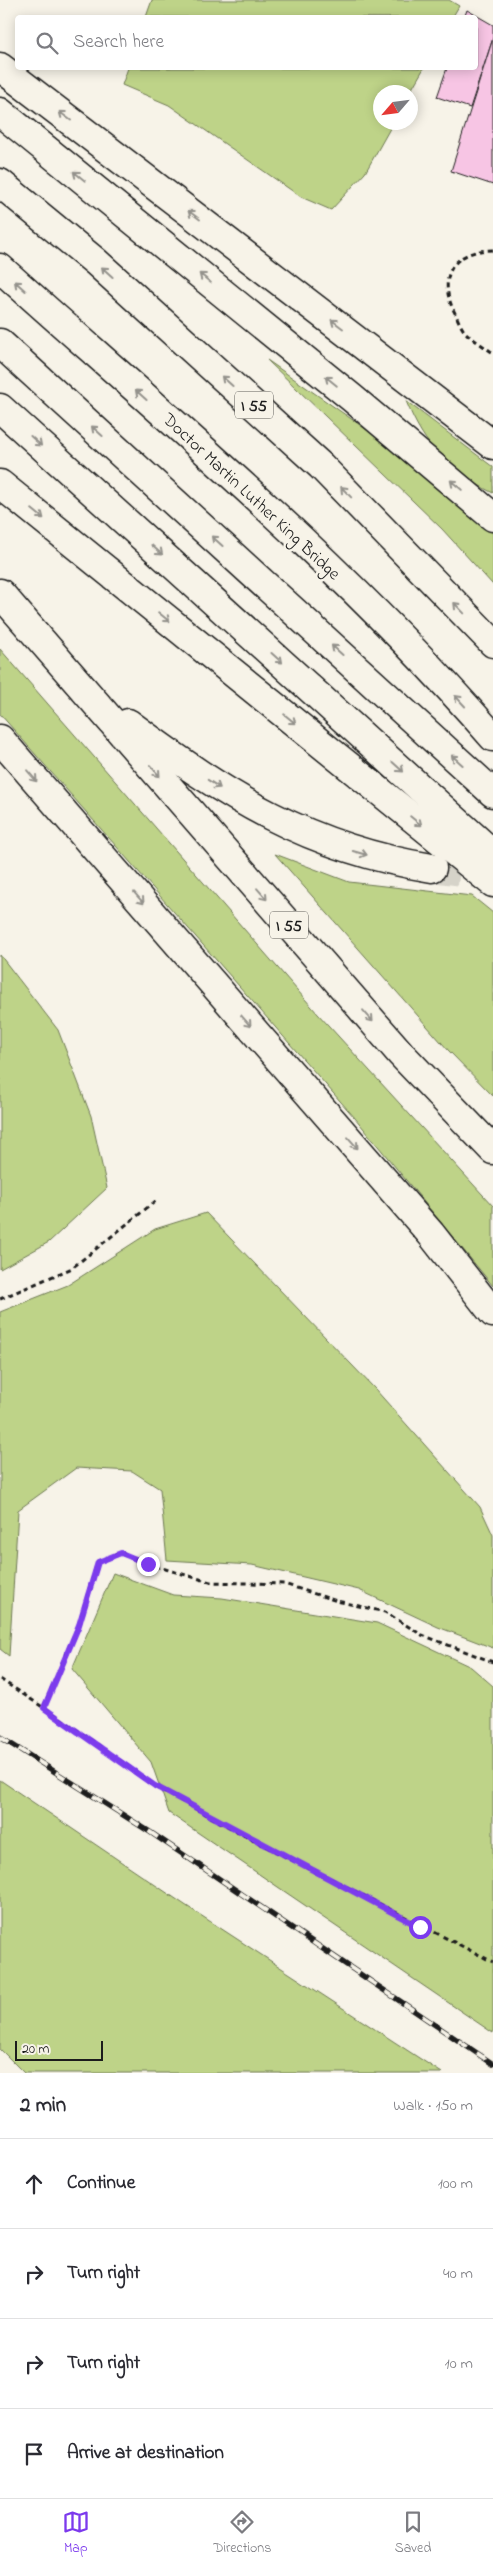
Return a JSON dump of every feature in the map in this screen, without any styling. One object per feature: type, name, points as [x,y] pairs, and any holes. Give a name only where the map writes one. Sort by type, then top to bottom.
[{"type":"main road","points":[[0,67],[493,445]]},
{"type":"main road","points":[[0,112],[489,510]]},
{"type":"main road","name":"I 55","points":[[0,183],[96,262],[321,466],[493,643]]},
{"type":"main road","name":"Doctor Martin Luther King Bridge","points":[[0,268],[278,518],[377,613],[493,737]]},
{"type":"main road","points":[[0,343],[493,793]]},
{"type":"main road","points":[[0,408],[493,854]]},
{"type":"main road","points":[[0,484],[493,883]]},
{"type":"main road","name":"I 55","points":[[0,593],[401,1054],[493,1150]]},
{"type":"main road","points":[[89,694],[214,784],[304,833],[387,860],[432,868]]},
{"type":"main road","points":[[0,739],[431,1234],[493,1313]]},
{"type":"path","points":[[493,250],[482,250],[454,262],[447,276],[447,291],[450,305],[464,331],[493,353]]},
{"type":"path","points":[[0,1299],[72,1268],[157,1200]]},
{"type":"path","points":[[44,1708],[79,1625],[98,1562],[121,1553],[148,1564],[210,1582],[284,1584],[385,1612],[422,1634],[493,1662]]},
{"type":"path","points":[[0,1679],[155,1786],[351,1890],[493,1962]]},
{"type":"green space","points":[[152,0],[449,0],[459,6],[454,15],[147,15]]},
{"type":"green space","points":[[127,70],[423,70],[414,85],[373,85],[373,130],[389,130],[365,173],[331,210],[301,197],[169,105],[122,85]]},
{"type":"green space","points":[[267,360],[390,446],[493,533],[493,585],[442,529]]},
{"type":"green space","points":[[406,401],[493,467],[493,493],[463,476],[440,456],[421,432]]},
{"type":"green space","points":[[0,649],[318,1014],[493,1206],[493,1286],[355,1118],[0,714]]},
{"type":"green space","points":[[275,854],[349,882],[472,896],[493,913],[493,1096],[449,1051]]},
{"type":"green space","points":[[0,955],[58,1030],[91,1116],[107,1188],[49,1242],[0,1269]]},
{"type":"green space","points":[[206,1213],[375,1389],[480,1507],[493,1535],[493,1648],[438,1627],[359,1590],[252,1565],[167,1560],[160,1489],[132,1471],[76,1468],[18,1510],[9,1656],[0,1649],[0,1312],[68,1285],[155,1229]]},
{"type":"green space","points":[[113,1573],[173,1595],[222,1598],[377,1623],[471,1667],[493,1686],[493,2033],[169,1813],[151,1762],[72,1669]]},
{"type":"green space","points":[[0,1780],[185,1905],[442,2073],[24,2073],[0,2049]]},
{"type":"building","points":[[467,10],[476,15],[465,15]]},
{"type":"building","points":[[478,16],[493,25],[493,38],[470,108],[437,97],[446,70],[478,70]]},
{"type":"building","points":[[493,38],[493,185],[451,171]]},
{"type":"tunnel","points":[[432,868],[492,876]]},
{"type":"railway","points":[[0,1737],[150,1832],[493,2064]]},
{"type":"route","points":[[148,1564],[121,1553],[98,1562],[79,1625],[44,1708],[155,1786],[420,1927]]}]
